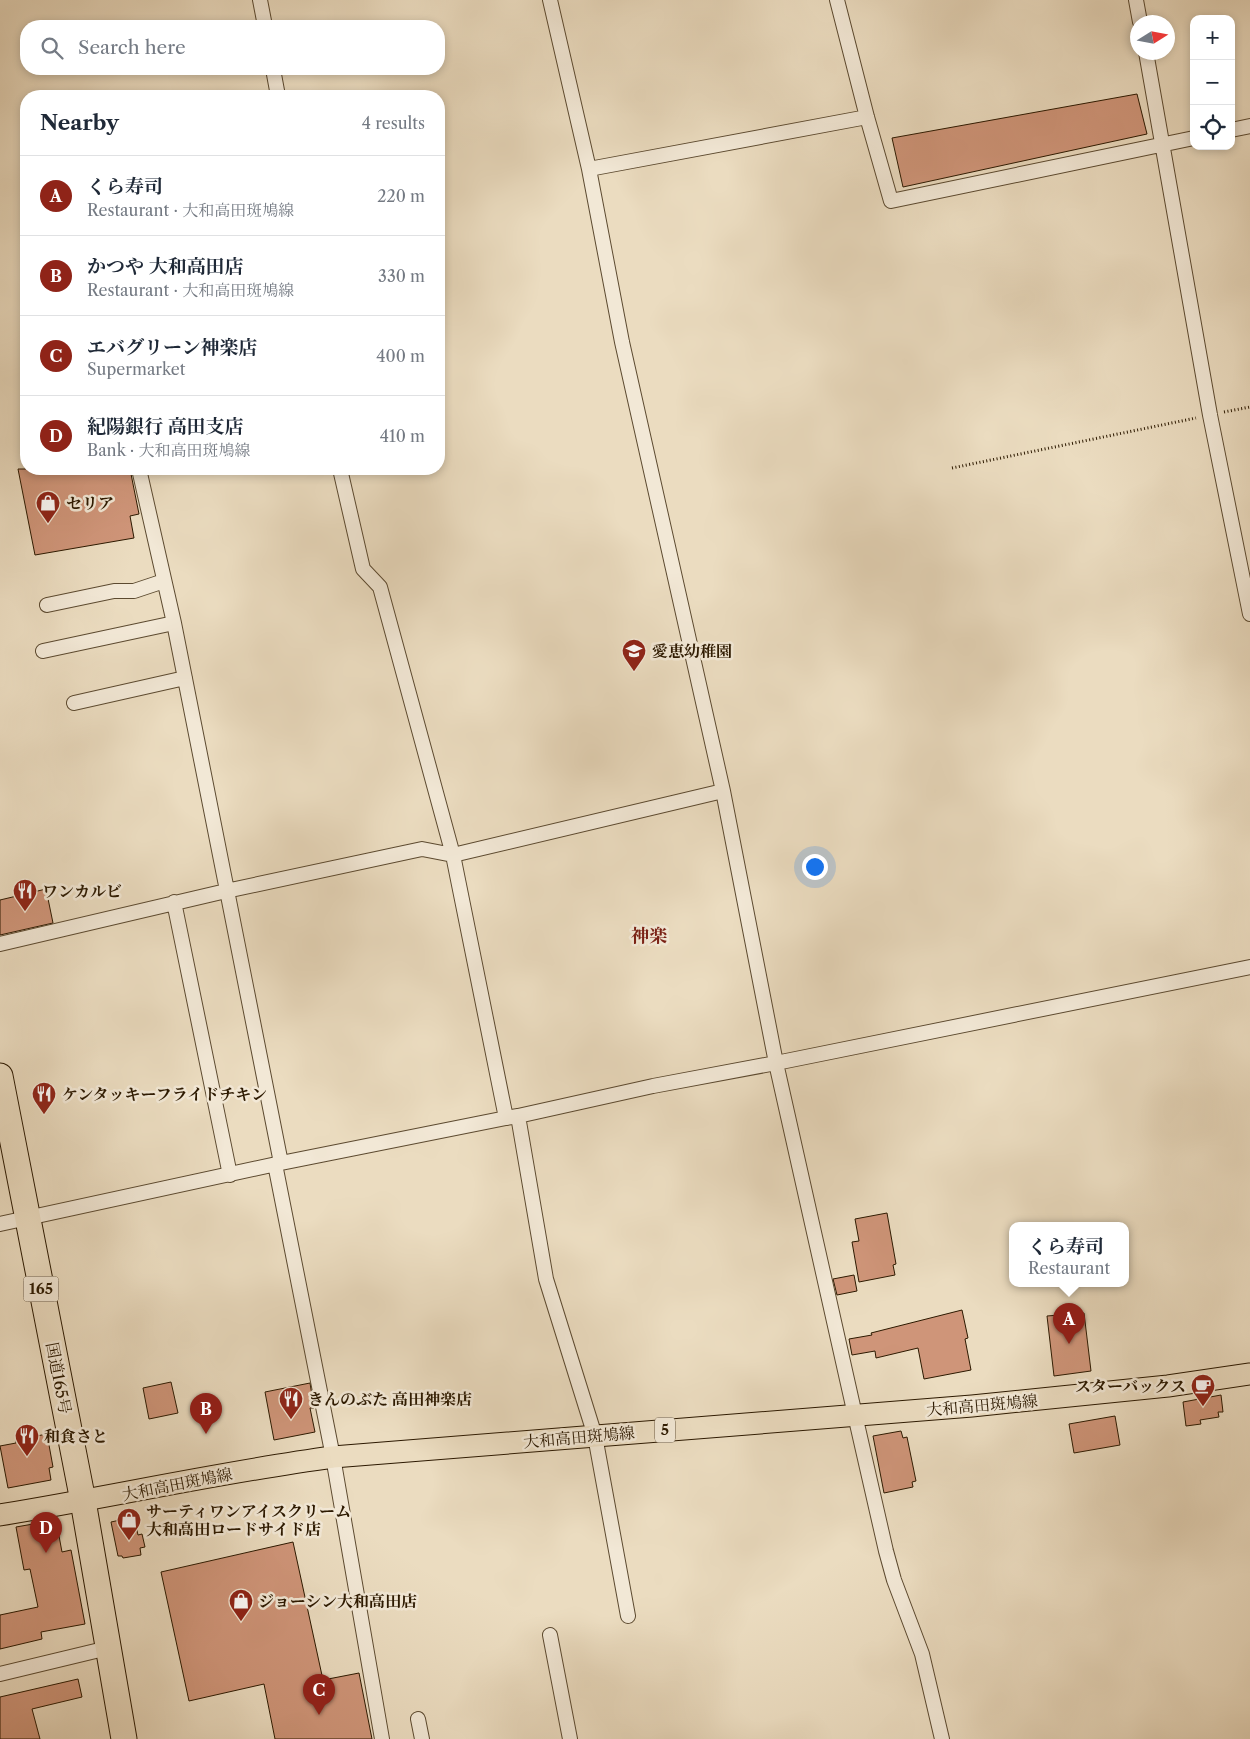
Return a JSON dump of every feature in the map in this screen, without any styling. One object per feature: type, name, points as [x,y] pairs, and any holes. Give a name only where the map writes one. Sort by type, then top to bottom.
[{"type":"highway","name":"国道165号","points":[[0,1076],[83,1501],[124,1739]]},
{"type":"main road","name":"大和高田斑鳩線","points":[[0,1515],[270,1466],[333,1457],[1066,1397],[1168,1386],[1250,1374]]},
{"type":"street","points":[[260,0],[264,20]]},
{"type":"street","points":[[550,0],[590,169],[624,351],[723,791],[776,1063],[855,1415],[886,1552],[894,1580],[922,1654],[942,1739]]},
{"type":"street","points":[[837,0],[891,201],[1190,139]]},
{"type":"street","points":[[1136,0],[1139,15]]},
{"type":"street","points":[[1147,60],[1210,415],[1250,614]]},
{"type":"street","points":[[274,75],[277,90]]},
{"type":"street","points":[[590,169],[867,117]]},
{"type":"street","points":[[1235,129],[1250,126]]},
{"type":"street","points":[[140,475],[174,623],[226,891],[333,1457],[382,1739]]},
{"type":"street","points":[[341,475],[363,569],[380,587],[453,855],[546,1279],[594,1436],[628,1616]]},
{"type":"street","points":[[47,605],[114,591],[134,591],[164,581]]},
{"type":"street","points":[[43,652],[174,623]]},
{"type":"street","points":[[74,703],[184,678]]},
{"type":"street","points":[[0,944],[174,902],[422,849],[453,855],[723,791]]},
{"type":"street","points":[[174,902],[230,1175]]},
{"type":"street","points":[[0,1224],[278,1163],[1250,966]]},
{"type":"street","points":[[550,1635],[570,1739]]},
{"type":"street","points":[[0,1674],[108,1648]]},
{"type":"street","points":[[418,1719],[422,1739]]},
{"type":"path","points":[[952,468],[1250,407]]},
{"type":"building","points":[[1137,94],[1147,134],[903,187],[892,138]]},
{"type":"building","points":[[18,469],[20,469],[20,475],[131,475],[139,514],[130,516],[134,538],[35,555]]},
{"type":"building","name":"ワンカルビ","points":[[46,889],[53,923],[0,935],[0,900]]},
{"type":"building","points":[[887,1213],[896,1264],[893,1265],[895,1275],[859,1282],[852,1242],[859,1241],[855,1219]]},
{"type":"building","points":[[854,1275],[857,1291],[837,1295],[833,1279]]},
{"type":"building","points":[[962,1310],[968,1338],[965,1339],[971,1370],[924,1379],[918,1348],[876,1358],[875,1351],[852,1355],[849,1339],[872,1335],[871,1333]]},
{"type":"building","points":[[1084,1313],[1091,1371],[1054,1376],[1047,1316]]},
{"type":"building","points":[[171,1382],[178,1413],[149,1419],[143,1388]]},
{"type":"building","name":"きんのぶた 高田神楽店","points":[[310,1383],[314,1408],[310,1408],[315,1432],[274,1440],[265,1392]]},
{"type":"building","name":"スターバックス","points":[[1221,1395],[1223,1412],[1218,1412],[1219,1417],[1200,1420],[1201,1424],[1186,1426],[1183,1402]]},
{"type":"building","points":[[1115,1416],[1120,1445],[1074,1453],[1069,1424]]},
{"type":"building","points":[[901,1431],[903,1438],[907,1437],[916,1481],[912,1482],[913,1487],[884,1493],[873,1436]]},
{"type":"building","name":"和食さと","points":[[47,1434],[53,1467],[49,1468],[51,1480],[8,1488],[0,1446],[16,1443],[16,1440]]},
{"type":"building","name":"サーティワンアイスクリーム 大和高田ロードサイド店","points":[[134,1517],[138,1535],[142,1534],[145,1547],[140,1548],[141,1555],[123,1558],[118,1556],[111,1522]]},
{"type":"building","points":[[56,1520],[62,1552],[71,1550],[85,1624],[41,1632],[42,1639],[0,1649],[0,1615],[38,1607],[30,1569],[24,1570],[16,1527]]},
{"type":"building","name":"ジョーシン大和高田店","points":[[293,1542],[323,1680],[359,1673],[372,1739],[275,1739],[264,1684],[189,1701],[161,1572]]},
{"type":"building","points":[[78,1679],[82,1697],[32,1709],[40,1739],[0,1739],[0,1697]]},
{"type":"place","name":"セリア","points":[[48,524]]},
{"type":"place","name":"愛恵幼稚園","points":[[634,672]]},
{"type":"place","name":"ワンカルビ","points":[[25,912]]},
{"type":"place","name":"ケンタッキーフライドチキン","points":[[44,1115]]},
{"type":"place","name":"くら寿司","points":[[1069,1344]]},
{"type":"place","name":"スターバックス","points":[[1203,1407]]},
{"type":"place","name":"きんのぶた 高田神楽店","points":[[291,1420]]},
{"type":"place","name":"かつや 大和高田店","points":[[206,1434]]},
{"type":"place","name":"和食さと","points":[[27,1457]]},
{"type":"place","name":"サーティワンアイスクリーム 大和高田ロードサイド店","points":[[129,1541]]},
{"type":"place","name":"紀陽銀行 高田支店","points":[[46,1553]]},
{"type":"place","name":"ジョーシン大和高田店","points":[[241,1622]]},
{"type":"place","name":"エバグリーン神楽店","points":[[319,1715]]},
{"type":"district","name":"神楽","points":[[649,936]]}]
